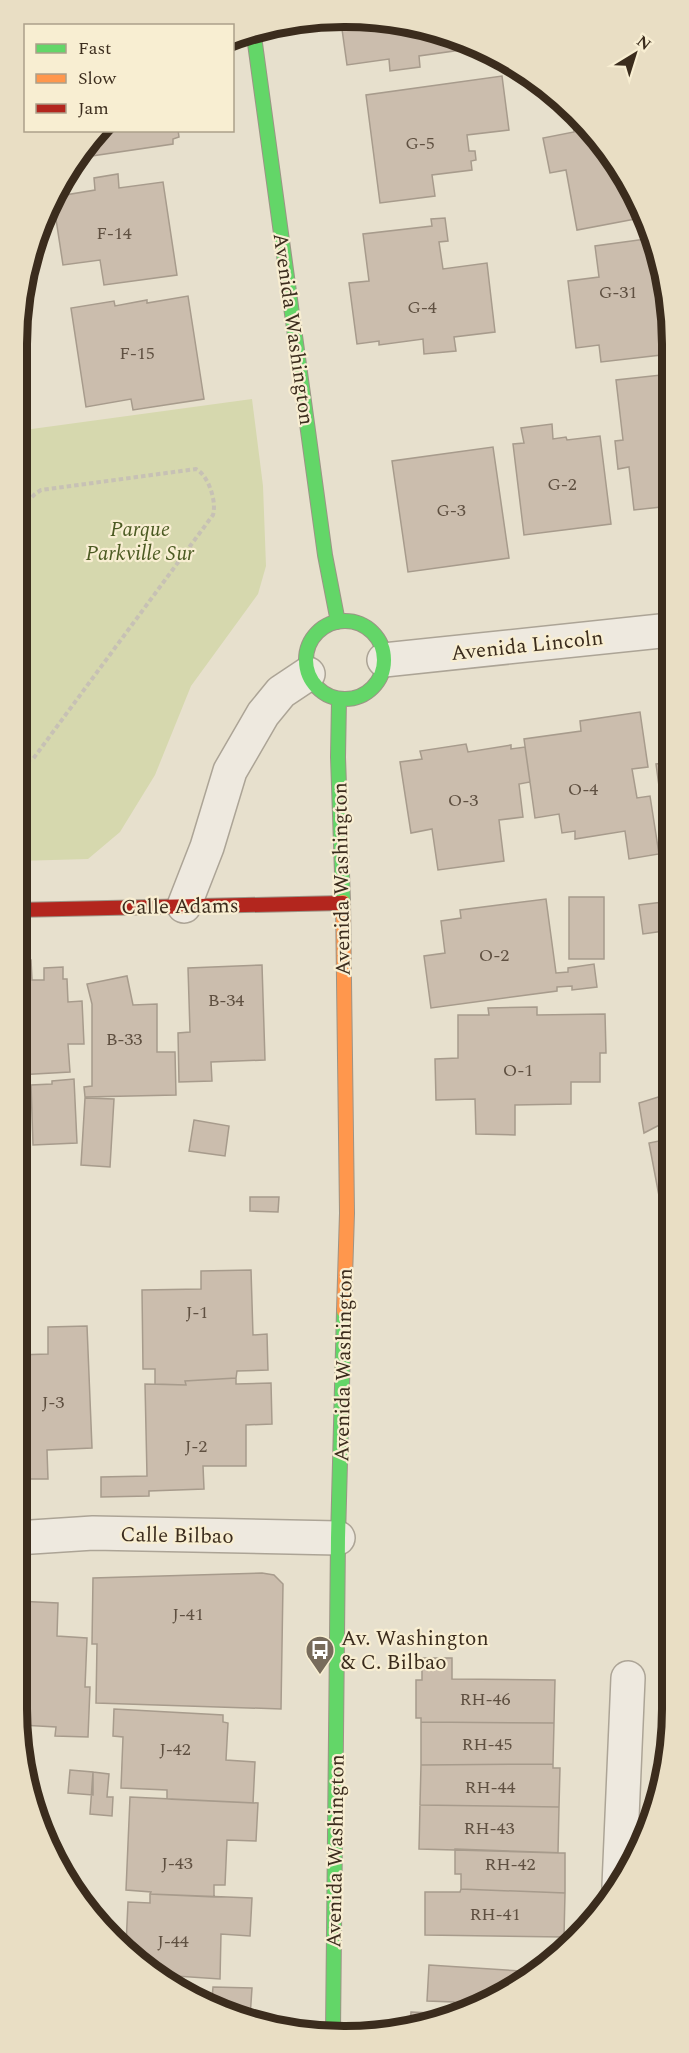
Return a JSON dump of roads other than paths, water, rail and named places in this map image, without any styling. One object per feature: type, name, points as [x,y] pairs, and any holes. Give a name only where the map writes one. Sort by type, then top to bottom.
[{"type":"street","name":"Avenida Washington","points":[[255,40],[325,555],[338,622]]},
{"type":"street","points":[[338,622],[351,622],[364,626],[375,635],[382,646],[384,660],[382,673],[375,685],[365,694],[352,699],[339,699],[315,686],[308,674],[306,660],[308,647],[315,635],[325,626],[338,622]]},
{"type":"street","name":"Avenida Lincoln","points":[[384,660],[662,631]]},
{"type":"street","points":[[184,906],[207,848],[230,771],[263,714],[282,692],[308,674]]},
{"type":"street","name":"Avenida Washington","points":[[333,2025],[338,1538],[347,1213],[343,903],[338,757],[339,699]]},
{"type":"street","name":"Calle Adams","points":[[27,910],[343,903]]},
{"type":"street","name":"Calle Bilbao","points":[[27,1537],[93,1533],[338,1538]]},
{"type":"street","points":[[620,1865],[628,1678]]},
{"type":"place","name":"Av. Washington & C. Bilbao","points":[[320,1676]]},
{"type":"park label","name":"Parque Parkville Sur","points":[[140,541]]}]
